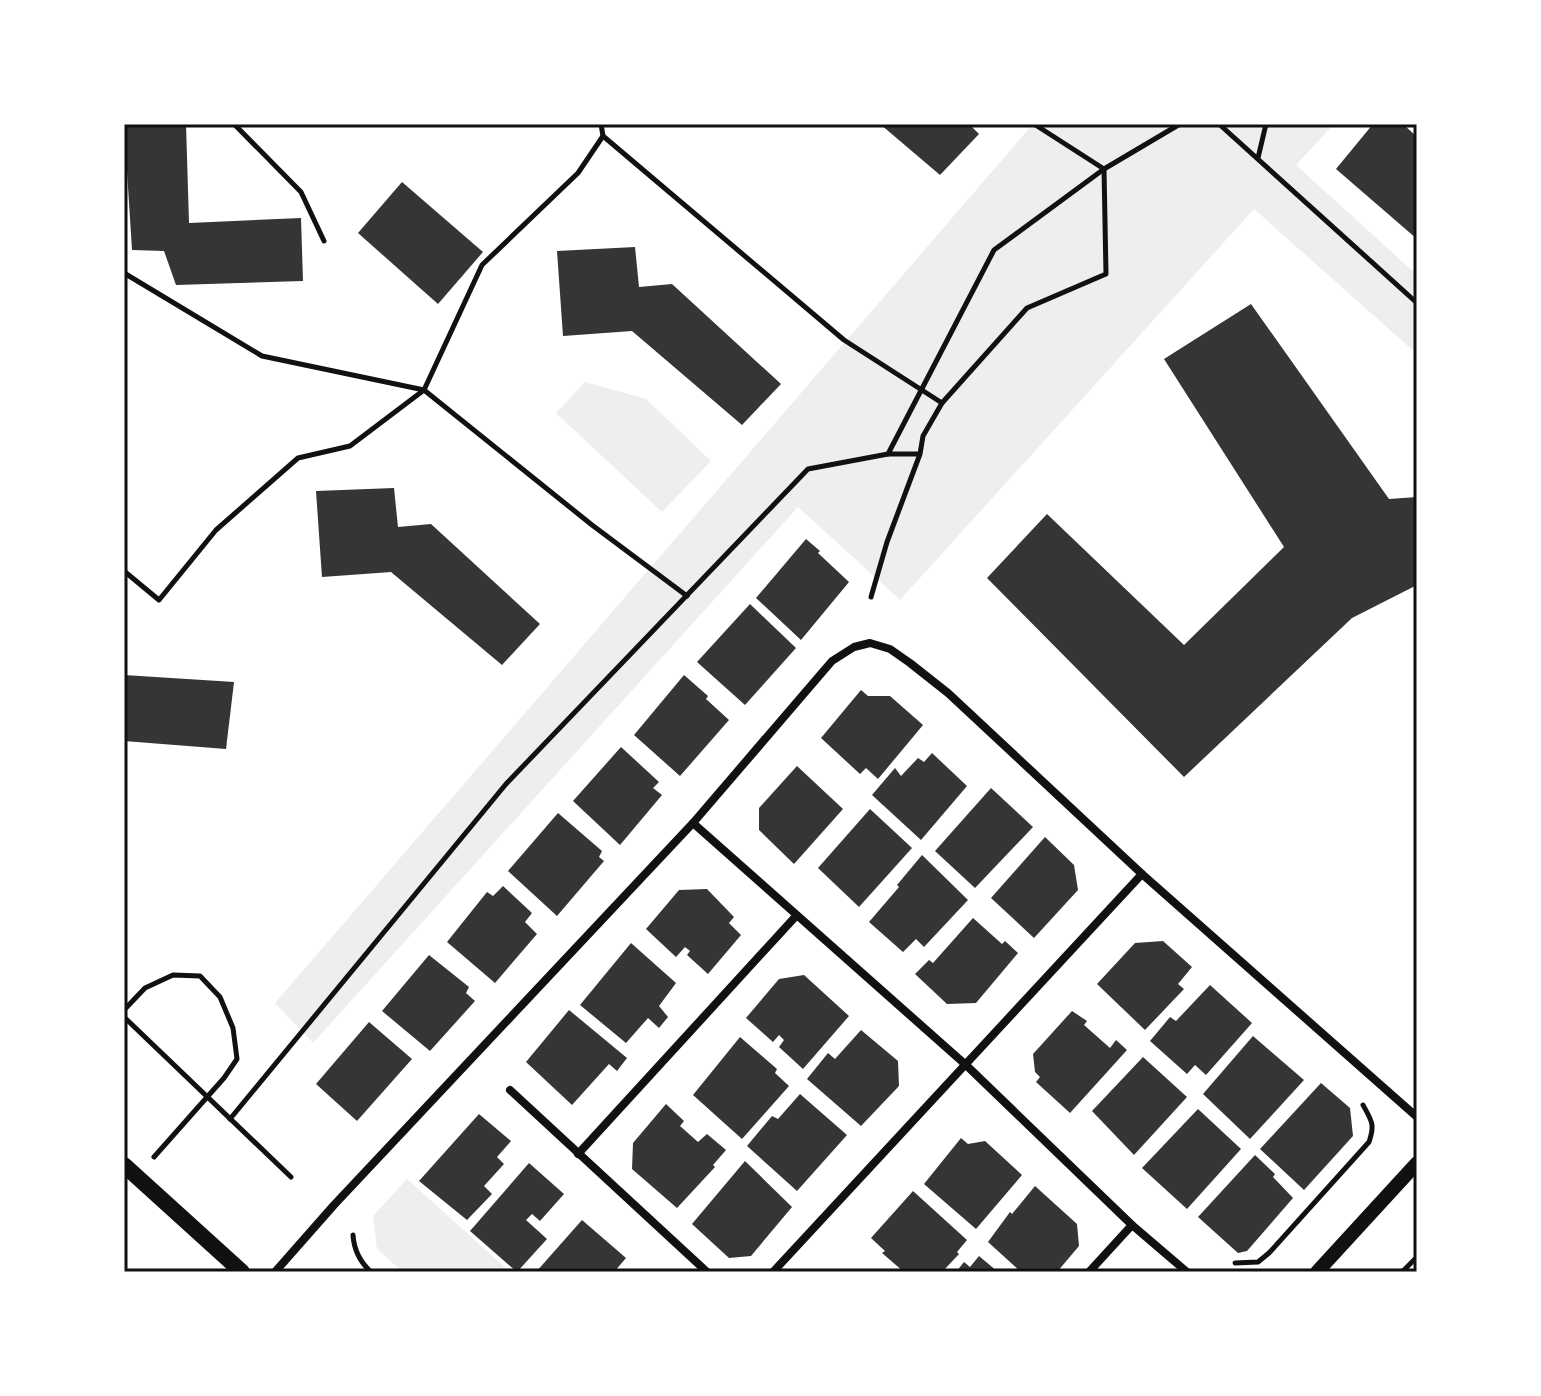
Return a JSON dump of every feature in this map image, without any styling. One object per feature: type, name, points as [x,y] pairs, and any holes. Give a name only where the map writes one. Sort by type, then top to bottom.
[{"type":"main road","points":[[124,1165],[242,1272]]},
{"type":"street","points":[[275,1272],[334,1205],[693,823],[832,661],[854,647],[870,643],[890,649],[948,693],[1142,874],[1417,1117]]},
{"type":"street","points":[[693,823],[966,1065],[1132,1225],[1187,1272]]},
{"type":"street","points":[[773,1272],[1142,874]]},
{"type":"street","points":[[578,1154],[796,916]]},
{"type":"street","points":[[510,1090],[707,1272]]},
{"type":"street","points":[[1317,1272],[1417,1163]]},
{"type":"street","points":[[1089,1272],[1132,1225]]},
{"type":"path","points":[[234,124],[301,192],[324,241]]},
{"type":"path","points":[[601,124],[603,136],[844,340],[942,403]]},
{"type":"path","points":[[1034,124],[1104,169]]},
{"type":"path","points":[[888,454],[994,250],[1104,169],[1180,124]]},
{"type":"path","points":[[1219,124],[1417,303]]},
{"type":"path","points":[[1258,158],[1266,124]]},
{"type":"path","points":[[124,571],[159,600],[216,530],[298,458],[350,446],[424,390],[482,265],[578,173],[603,136]]},
{"type":"path","points":[[871,597],[887,542],[920,454],[923,436],[942,403],[1027,308],[1106,274],[1104,169]]},
{"type":"path","points":[[124,273],[262,356],[424,390],[592,525],[687,596]]},
{"type":"path","points":[[230,1119],[506,784],[808,469],[888,454],[920,454]]},
{"type":"path","points":[[124,1010],[145,988],[173,975],[200,976],[220,997],[233,1028],[237,1059],[154,1157]]},
{"type":"path","points":[[124,1017],[291,1177]]},
{"type":"path","points":[[1235,1263],[1258,1262],[1269,1253],[1369,1142],[1373,1121],[1363,1105]]},
{"type":"path","points":[[353,1235],[357,1253],[371,1272]]},
{"type":"path","points":[[1402,1272],[1417,1257]]},
{"type":"shaded area","points":[[1033,124],[1334,124],[1296,165],[1417,275],[1417,354],[1254,209],[900,600],[798,507],[313,1043],[275,1003]]},
{"type":"shaded area","points":[[585,382],[646,399],[711,461],[662,512],[556,413]]},
{"type":"shaded area","points":[[407,1179],[510,1272],[403,1272],[377,1249],[373,1216]]},
{"type":"building","points":[[124,124],[186,124],[189,223],[301,218],[303,281],[176,285],[164,251],[132,250]]},
{"type":"building","points":[[880,124],[969,124],[979,134],[940,175]]},
{"type":"building","points":[[1373,124],[1403,124],[1417,137],[1417,239],[1336,169]]},
{"type":"building","points":[[402,182],[483,252],[438,304],[358,233]]},
{"type":"building","points":[[635,247],[639,287],[672,284],[781,384],[742,425],[632,331],[563,336],[557,251]]},
{"type":"building","points":[[1251,304],[1389,499],[1417,497],[1417,585],[1352,618],[1184,777],[987,578],[1047,514],[1184,645],[1284,547],[1164,359]]},
{"type":"building","points":[[394,488],[398,527],[431,524],[540,624],[502,665],[391,572],[322,577],[316,491]]},
{"type":"building","points":[[806,539],[849,582],[801,640],[756,598]]},
{"type":"building","points":[[750,604],[796,648],[745,705],[697,662]]},
{"type":"building","points":[[124,675],[234,682],[226,749],[124,741]]},
{"type":"building","points":[[684,675],[729,720],[680,776],[634,735]]},
{"type":"building","points":[[861,690],[868,696],[890,696],[923,725],[878,779],[866,768],[860,774],[821,738]]},
{"type":"building","points":[[621,747],[659,782],[653,788],[662,795],[620,845],[573,801]]},
{"type":"building","points":[[932,753],[967,786],[921,840],[872,795],[895,768],[901,776],[918,758],[924,762]]},
{"type":"building","points":[[797,766],[843,809],[794,864],[759,830],[759,808]]},
{"type":"building","points":[[991,788],[1033,827],[975,888],[935,851]]},
{"type":"building","points":[[870,809],[912,848],[859,907],[818,868]]},
{"type":"building","points":[[558,813],[602,851],[599,857],[604,861],[557,916],[508,871]]},
{"type":"building","points":[[1045,837],[1074,865],[1078,890],[1034,938],[991,898]]},
{"type":"building","points":[[922,855],[968,900],[924,947],[916,939],[903,952],[869,922]]},
{"type":"building","points":[[503,886],[532,913],[525,922],[537,934],[495,983],[447,942],[487,892],[493,896]]},
{"type":"building","points":[[707,889],[734,917],[729,923],[741,935],[708,974],[687,955],[690,951],[685,947],[676,957],[646,929],[679,890]]},
{"type":"building","points":[[973,918],[1002,944],[1005,941],[1018,953],[976,1003],[947,1004],[915,974],[929,960],[933,963]]},
{"type":"building","points":[[1163,941],[1192,967],[1178,984],[1184,989],[1145,1030],[1097,984],[1135,943]]},
{"type":"building","points":[[631,943],[676,983],[659,1006],[668,1017],[659,1028],[648,1018],[626,1043],[580,1005]]},
{"type":"building","points":[[429,955],[469,987],[466,993],[475,1001],[430,1051],[382,1011]]},
{"type":"building","points":[[804,975],[849,1016],[803,1069],[779,1047],[784,1040],[779,1035],[773,1042],[746,1018],[779,979]]},
{"type":"building","points":[[1210,985],[1252,1023],[1206,1075],[1195,1065],[1187,1074],[1150,1041],[1170,1017],[1176,1021]]},
{"type":"building","points":[[569,1010],[627,1058],[617,1071],[609,1064],[572,1105],[526,1062]]},
{"type":"building","points":[[1072,1011],[1087,1021],[1084,1025],[1110,1048],[1116,1040],[1127,1050],[1070,1113],[1036,1082],[1040,1077],[1035,1072],[1033,1054]]},
{"type":"building","points":[[369,1022],[412,1059],[357,1121],[316,1084]]},
{"type":"building","points":[[861,1030],[898,1061],[899,1086],[861,1126],[807,1079],[828,1053],[835,1059]]},
{"type":"building","points":[[1253,1036],[1304,1080],[1250,1139],[1203,1094]]},
{"type":"building","points":[[740,1037],[777,1069],[775,1073],[789,1086],[742,1139],[693,1095]]},
{"type":"building","points":[[1143,1057],[1187,1097],[1134,1155],[1092,1111]]},
{"type":"building","points":[[1321,1083],[1350,1108],[1353,1136],[1304,1190],[1260,1149]]},
{"type":"building","points":[[800,1094],[847,1135],[797,1191],[747,1146],[772,1116],[778,1119]]},
{"type":"building","points":[[666,1104],[684,1121],[680,1126],[698,1142],[707,1134],[726,1150],[713,1165],[715,1167],[677,1208],[632,1169],[633,1143]]},
{"type":"building","points":[[1198,1109],[1241,1149],[1187,1209],[1142,1168]]},
{"type":"building","points":[[479,1114],[511,1141],[497,1157],[504,1164],[484,1186],[492,1194],[467,1220],[419,1181]]},
{"type":"building","points":[[961,1138],[968,1144],[985,1141],[1022,1175],[976,1229],[924,1184]]},
{"type":"building","points":[[1255,1155],[1275,1174],[1273,1177],[1293,1198],[1247,1251],[1238,1253],[1198,1217]]},
{"type":"building","points":[[745,1161],[792,1207],[751,1256],[729,1258],[692,1224]]},
{"type":"building","points":[[529,1163],[564,1194],[540,1221],[532,1214],[526,1220],[547,1239],[517,1272],[470,1231]]},
{"type":"building","points":[[1035,1186],[1077,1224],[1079,1246],[1057,1272],[1021,1272],[988,1242],[1010,1212],[1012,1214]]},
{"type":"building","points":[[913,1191],[967,1240],[942,1272],[904,1272],[882,1253],[885,1251],[871,1238]]},
{"type":"building","points":[[582,1220],[626,1258],[614,1272],[536,1272]]},
{"type":"building","points":[[979,1256],[998,1272],[956,1272],[964,1262],[970,1267]]}]
